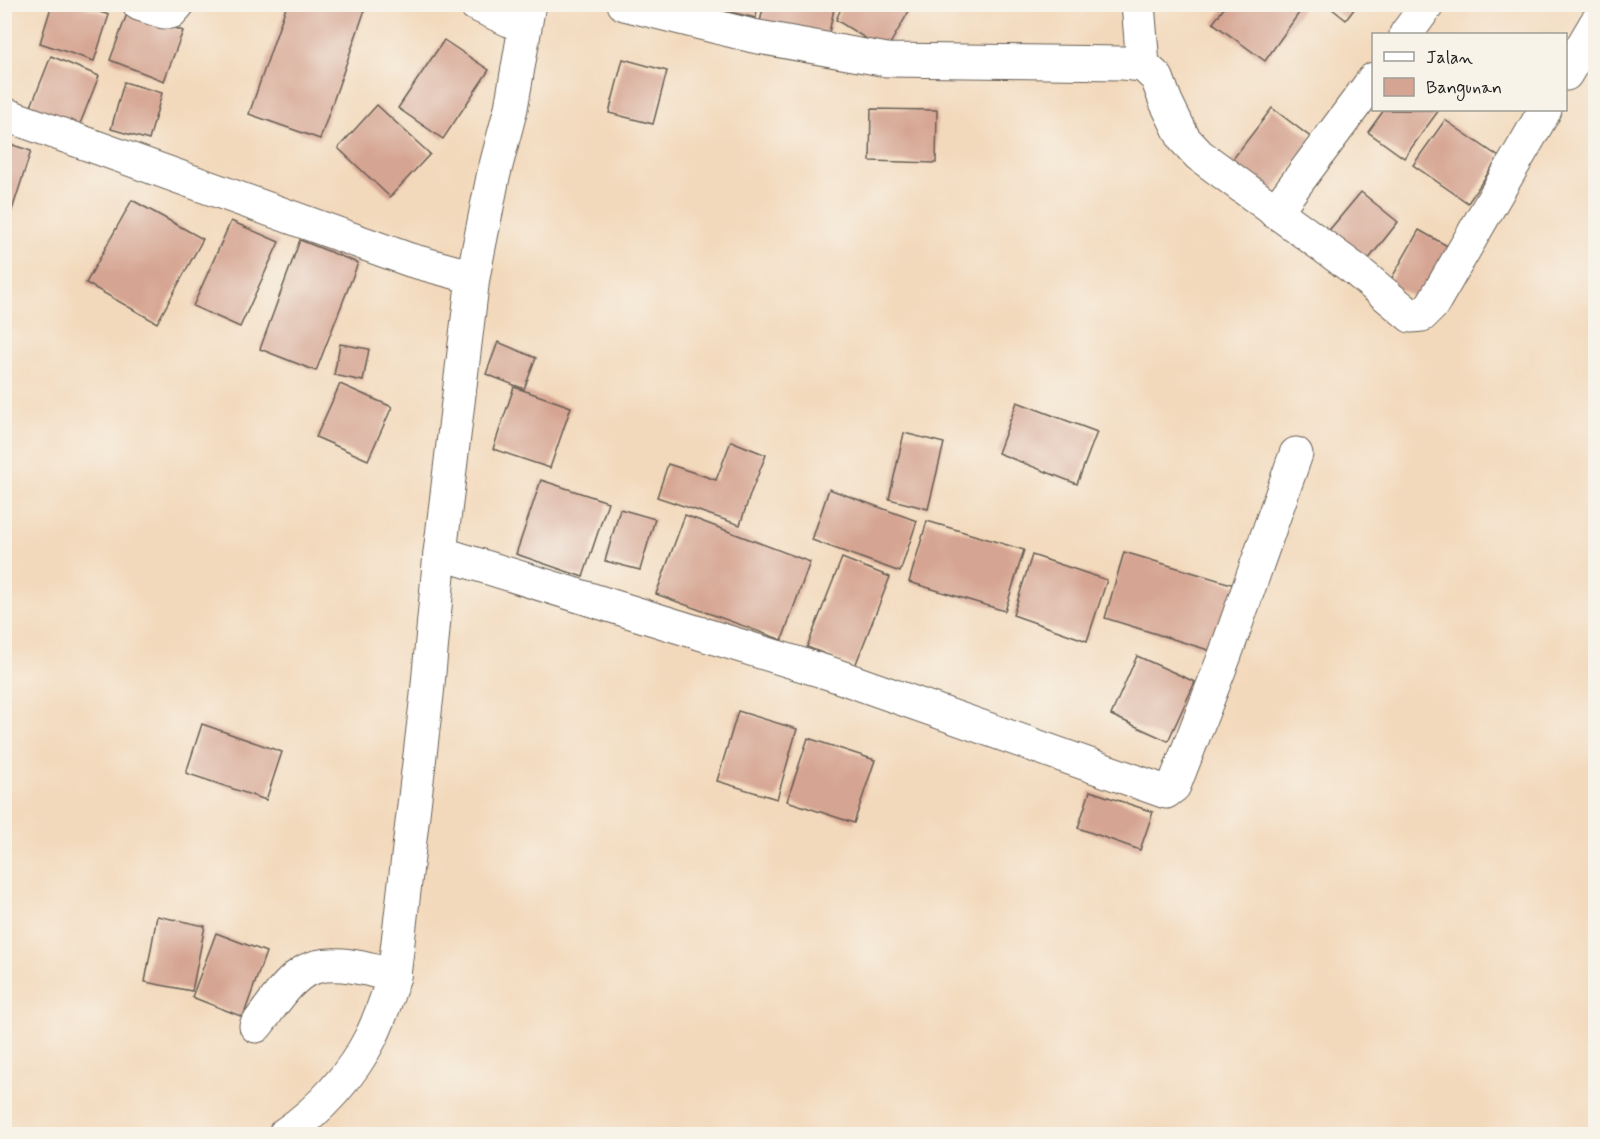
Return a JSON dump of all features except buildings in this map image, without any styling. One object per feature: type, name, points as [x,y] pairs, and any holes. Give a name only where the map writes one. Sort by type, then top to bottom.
[{"type":"street","points":[[139,4],[164,12],[171,12],[178,4]]},
{"type":"street","points":[[285,1134],[299,1125],[323,1102],[350,1071],[370,1039],[384,1008],[394,976],[473,277],[493,177],[511,108],[526,16],[475,4]]},
{"type":"street","points":[[624,4],[753,36],[887,60],[1143,65],[1157,78],[1184,139],[1199,155],[1357,271],[1411,316],[1422,315],[1432,305],[1544,111]]},
{"type":"street","points":[[1138,4],[1143,65]]},
{"type":"street","points":[[1407,33],[1428,4]]},
{"type":"street","points":[[1567,72],[1596,23]]},
{"type":"street","points":[[1275,212],[1372,82]]},
{"type":"street","points":[[4,114],[410,260],[473,277]]},
{"type":"street","points":[[440,553],[832,674],[1166,792],[1174,786],[1226,655],[1296,454]]},
{"type":"street","points":[[256,1026],[285,989],[302,973],[315,967],[346,965],[394,976]]}]
